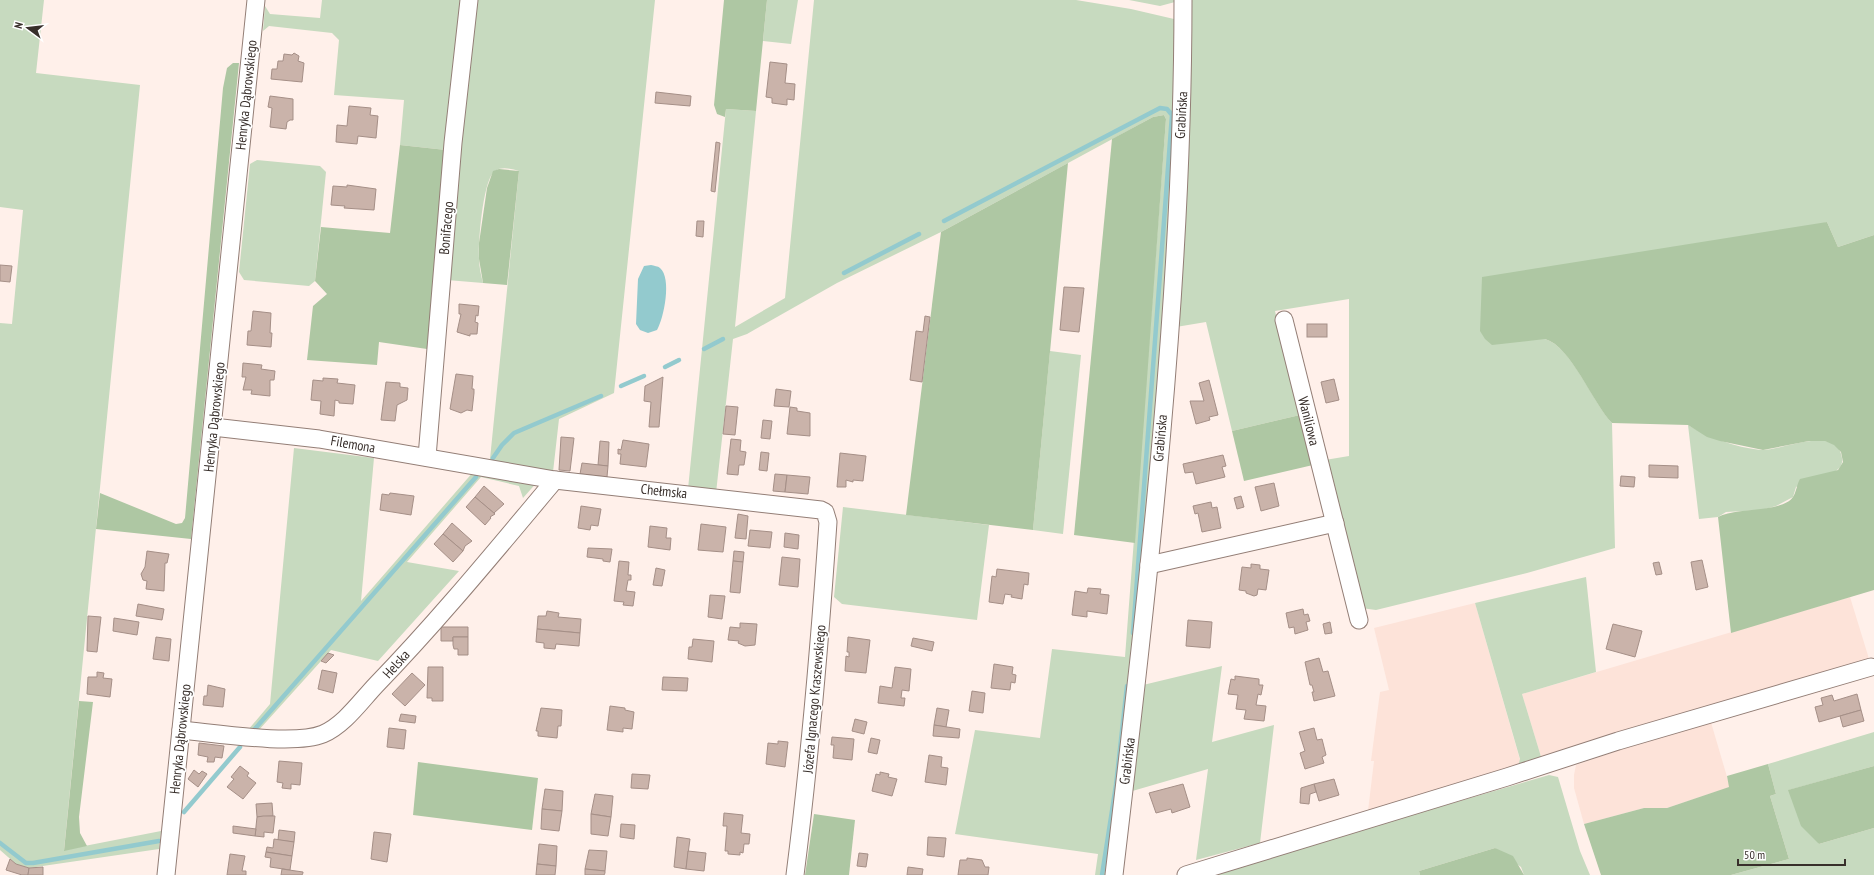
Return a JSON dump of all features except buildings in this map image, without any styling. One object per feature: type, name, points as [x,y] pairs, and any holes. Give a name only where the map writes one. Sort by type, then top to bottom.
[{"type":"street","name":"Henryka Dąbrowskiego","points":[[166,875],[256,0]]},
{"type":"street","name":"Bonifacego","points":[[427,457],[453,143],[469,0]]},
{"type":"street","name":"Grabińska","points":[[1114,875],[1148,565],[1170,318],[1183,101],[1183,0]]},
{"type":"street","name":"Waniliowa","points":[[1284,320],[1359,620]]},
{"type":"street","name":"Filemona","points":[[213,427],[319,438],[492,468]]},
{"type":"street","name":"Chełmska","points":[[492,468],[556,480],[821,510],[825,512],[828,522]]},
{"type":"street","name":"Helska","points":[[181,730],[288,740],[322,734],[338,724],[394,666],[471,580],[556,480]]},
{"type":"street","name":"Józefa Ignacego Kraszewskiego","points":[[795,875],[804,805],[828,522]]},
{"type":"street","points":[[1148,565],[1335,522]]},
{"type":"street","points":[[1186,875],[1507,777],[1618,741],[1871,667]]},
{"type":"shaded area","points":[[1850,597],[1870,662],[1542,760],[1522,694]]},
{"type":"shaded area","points":[[1475,603],[1520,760],[1518,766],[1368,811],[1374,761],[1371,761],[1380,692],[1389,690],[1374,628]]},
{"type":"shaded area","points":[[1710,719],[1730,787],[1667,808],[1644,808],[1584,824],[1574,788],[1576,765]]},
{"type":"green space","points":[[0,0],[44,0],[36,73],[140,85],[64,850],[161,831],[159,849],[29,868],[16,864],[0,850],[0,323],[12,324],[23,210],[0,207]]},
{"type":"green space","points":[[322,0],[460,0],[446,150],[400,145],[404,100],[334,95],[339,40],[332,33],[269,26],[263,31],[265,6],[270,14],[320,18]]},
{"type":"green space","points":[[474,0],[655,0],[614,393],[559,419],[553,472],[493,463],[496,460],[490,459],[519,171],[507,168],[498,169],[491,176],[487,185],[479,239],[479,265],[483,283],[447,280]]},
{"type":"green space","points":[[724,0],[767,0],[756,111],[726,109],[725,117],[717,114],[714,105]]},
{"type":"green space","points":[[767,0],[798,0],[791,44],[763,41]]},
{"type":"green space","points":[[814,0],[1076,0],[1131,9],[1174,19],[1179,117],[1148,530],[1109,875],[1095,875],[1098,854],[955,834],[975,730],[1040,738],[1052,649],[1125,657],[1166,119],[1164,115],[1153,117],[941,232],[837,283],[747,334],[733,339],[716,493],[688,489],[726,109],[756,111],[735,327],[785,298]]},
{"type":"green space","points":[[1129,0],[1175,0],[1175,2],[1160,6]]},
{"type":"green space","points":[[1191,0],[1874,0],[1874,235],[1838,247],[1827,222],[1545,339],[1555,344],[1573,363],[1612,423],[1615,548],[1527,573],[1376,610],[1361,608],[1325,460],[1349,456],[1349,299],[1275,311],[1300,415],[1232,431],[1206,322],[1176,327]]},
{"type":"green space","points":[[233,63],[239,63],[191,539],[96,529],[100,493],[176,524],[182,523],[185,518],[223,88],[227,68]]},
{"type":"green space","points":[[1164,115],[1166,119],[1135,543],[1074,535],[1112,139],[1153,117]]},
{"type":"green space","points":[[400,145],[446,150],[427,349],[379,342],[377,365],[307,360],[313,306],[327,294],[315,281],[321,227],[390,233]]},
{"type":"green space","points":[[257,160],[320,166],[326,172],[315,281],[309,286],[244,280],[239,272],[250,164]]},
{"type":"green space","points":[[1068,163],[1033,530],[906,515],[941,232]]},
{"type":"green space","points":[[499,169],[519,171],[507,285],[483,283],[479,259],[479,243],[487,188],[493,171]]},
{"type":"green space","points":[[1827,222],[1838,247],[1874,235],[1874,590],[1731,633],[1718,517],[1736,512],[1769,508],[1787,502],[1793,497],[1800,479],[1838,470],[1843,462],[1841,452],[1834,445],[1825,441],[1809,441],[1763,450],[1707,437],[1688,425],[1612,423],[1597,403],[1573,364],[1564,352],[1555,344],[1545,339],[1492,345],[1485,339],[1480,331],[1482,277]]},
{"type":"green space","points":[[1050,351],[1081,355],[1063,534],[1033,530]]},
{"type":"green space","points":[[1300,415],[1313,465],[1244,481],[1232,431]]},
{"type":"green space","points":[[1688,425],[1723,441],[1741,447],[1760,450],[1807,442],[1830,442],[1838,448],[1842,458],[1842,463],[1839,468],[1831,474],[1796,487],[1793,497],[1776,506],[1762,510],[1726,512],[1718,517],[1699,519]]},
{"type":"green space","points":[[294,448],[374,458],[361,601],[474,471],[539,480],[523,498],[519,486],[481,477],[407,562],[459,571],[378,661],[331,650],[258,731],[248,730],[270,704]]},
{"type":"green space","points":[[843,507],[989,525],[977,620],[842,604],[834,597]]},
{"type":"green space","points":[[1586,577],[1596,672],[1522,694],[1542,760],[1518,766],[1520,759],[1475,603]]},
{"type":"green space","points":[[1222,666],[1212,742],[1274,725],[1260,843],[1196,860],[1208,769],[1129,792],[1143,685]]},
{"type":"green space","points":[[79,701],[93,702],[79,817],[80,833],[87,846],[64,851]]},
{"type":"green space","points":[[1874,732],[1874,766],[1789,790],[1819,844],[1874,828],[1874,875],[1731,875],[1789,859],[1770,796],[1776,794],[1768,764]]},
{"type":"green space","points":[[418,762],[538,778],[532,830],[413,815]]},
{"type":"green space","points":[[1768,764],[1776,794],[1770,796],[1789,859],[1731,875],[1601,875],[1584,824],[1644,808],[1667,808],[1729,787],[1727,776]]},
{"type":"green space","points":[[1874,766],[1874,828],[1819,844],[1801,826],[1788,790]]},
{"type":"green space","points":[[1549,775],[1558,777],[1580,851],[1590,875],[1524,875],[1521,867],[1495,848],[1419,871],[1420,875],[1205,875]]},
{"type":"green space","points":[[814,814],[855,820],[849,875],[805,875]]},
{"type":"green space","points":[[1495,848],[1513,856],[1524,875],[1420,875],[1419,871]]},
{"type":"water","points":[[651,265],[659,267],[664,273],[666,280],[666,298],[662,317],[657,330],[648,333],[640,330],[636,324],[638,279],[644,266]]},
{"type":"waterway","points":[[944,221],[1160,108],[1167,109],[1172,115],[1133,633]]},
{"type":"waterway","points":[[844,273],[919,234]]},
{"type":"waterway","points":[[704,349],[723,339]]},
{"type":"waterway","points":[[665,367],[679,360]]},
{"type":"waterway","points":[[621,386],[644,376]]},
{"type":"waterway","points":[[493,458],[502,445],[514,433],[601,396]]},
{"type":"waterway","points":[[253,731],[476,477]]},
{"type":"waterway","points":[[1102,875],[1116,785],[1127,686]]},
{"type":"waterway","points":[[184,812],[240,747]]},
{"type":"waterway","points":[[0,843],[26,863],[33,863],[159,841]]}]
